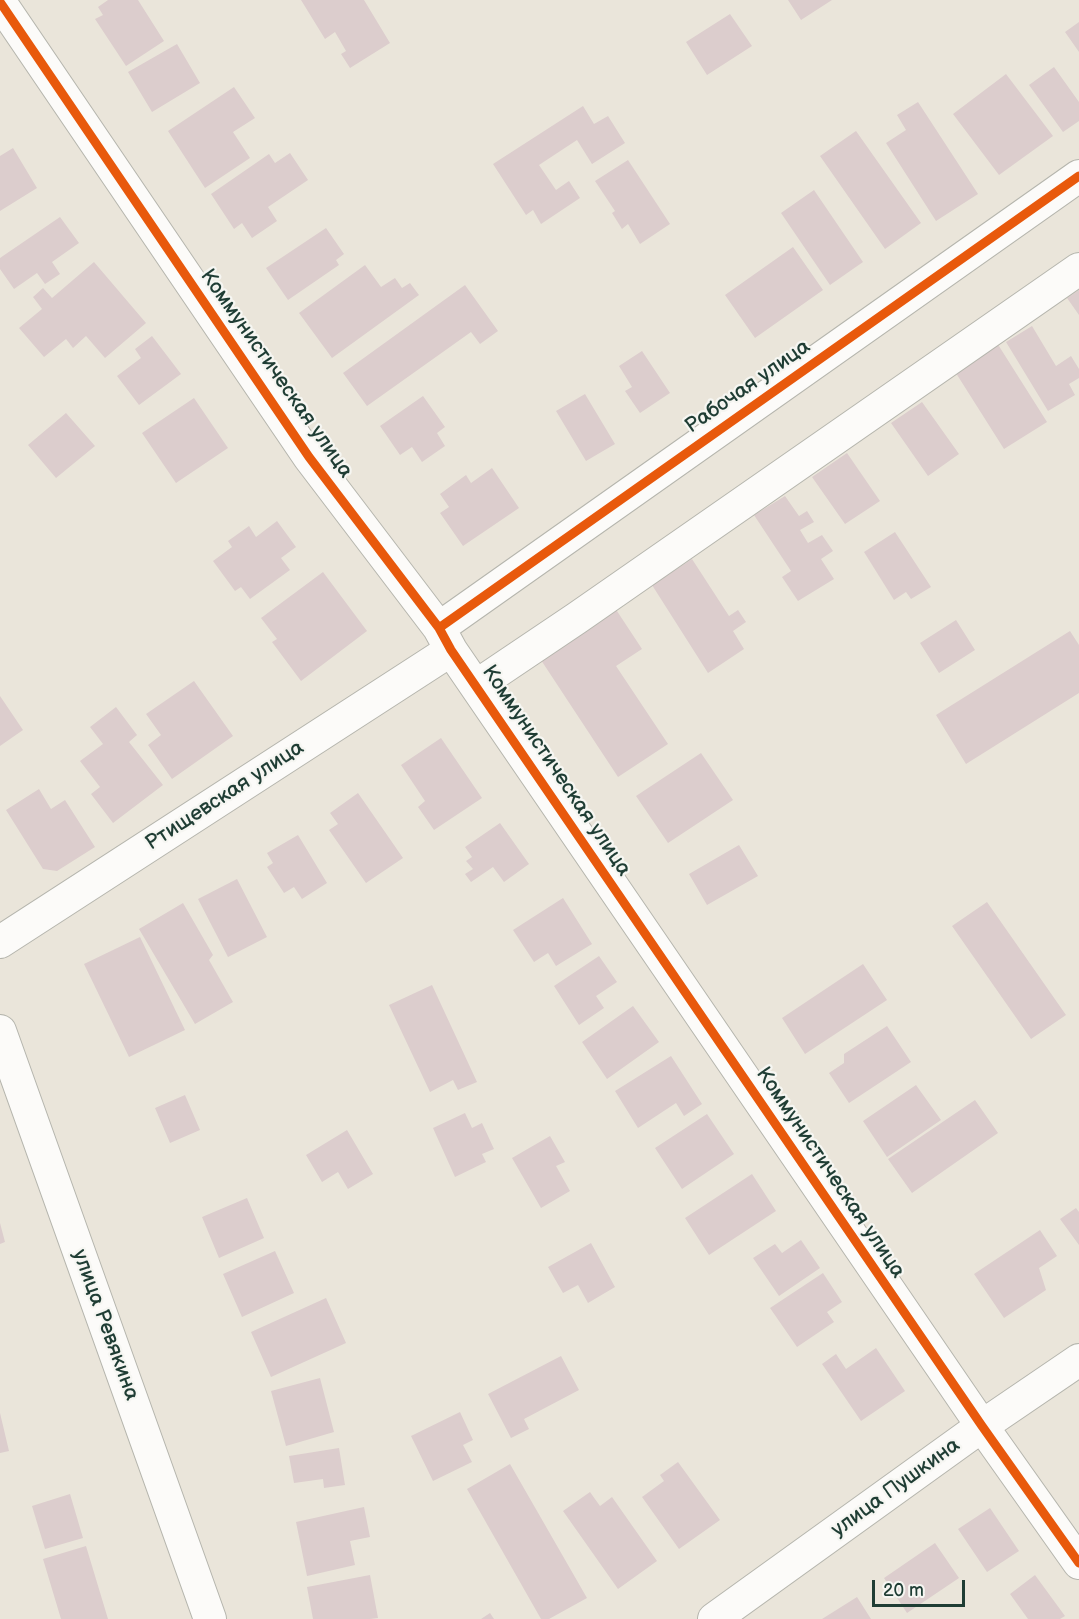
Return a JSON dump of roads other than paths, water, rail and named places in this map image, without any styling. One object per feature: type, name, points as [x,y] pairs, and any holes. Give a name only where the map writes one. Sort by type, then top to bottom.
[{"type":"street","name":"Коммунистическая улица","points":[[0,2],[309,458],[445,639],[982,1426],[1079,1563]]},
{"type":"street","name":"Рабочая улица","points":[[445,639],[1079,176]]},
{"type":"street","points":[[476,686],[587,612],[1079,269]]},
{"type":"street","name":"Ртищевская улица","points":[[0,942],[445,639]]},
{"type":"street","name":"улица Ревякина","points":[[0,1031],[210,1619]]},
{"type":"street","name":"улица Пушкина","points":[[714,1619],[982,1426],[1079,1360]]}]
